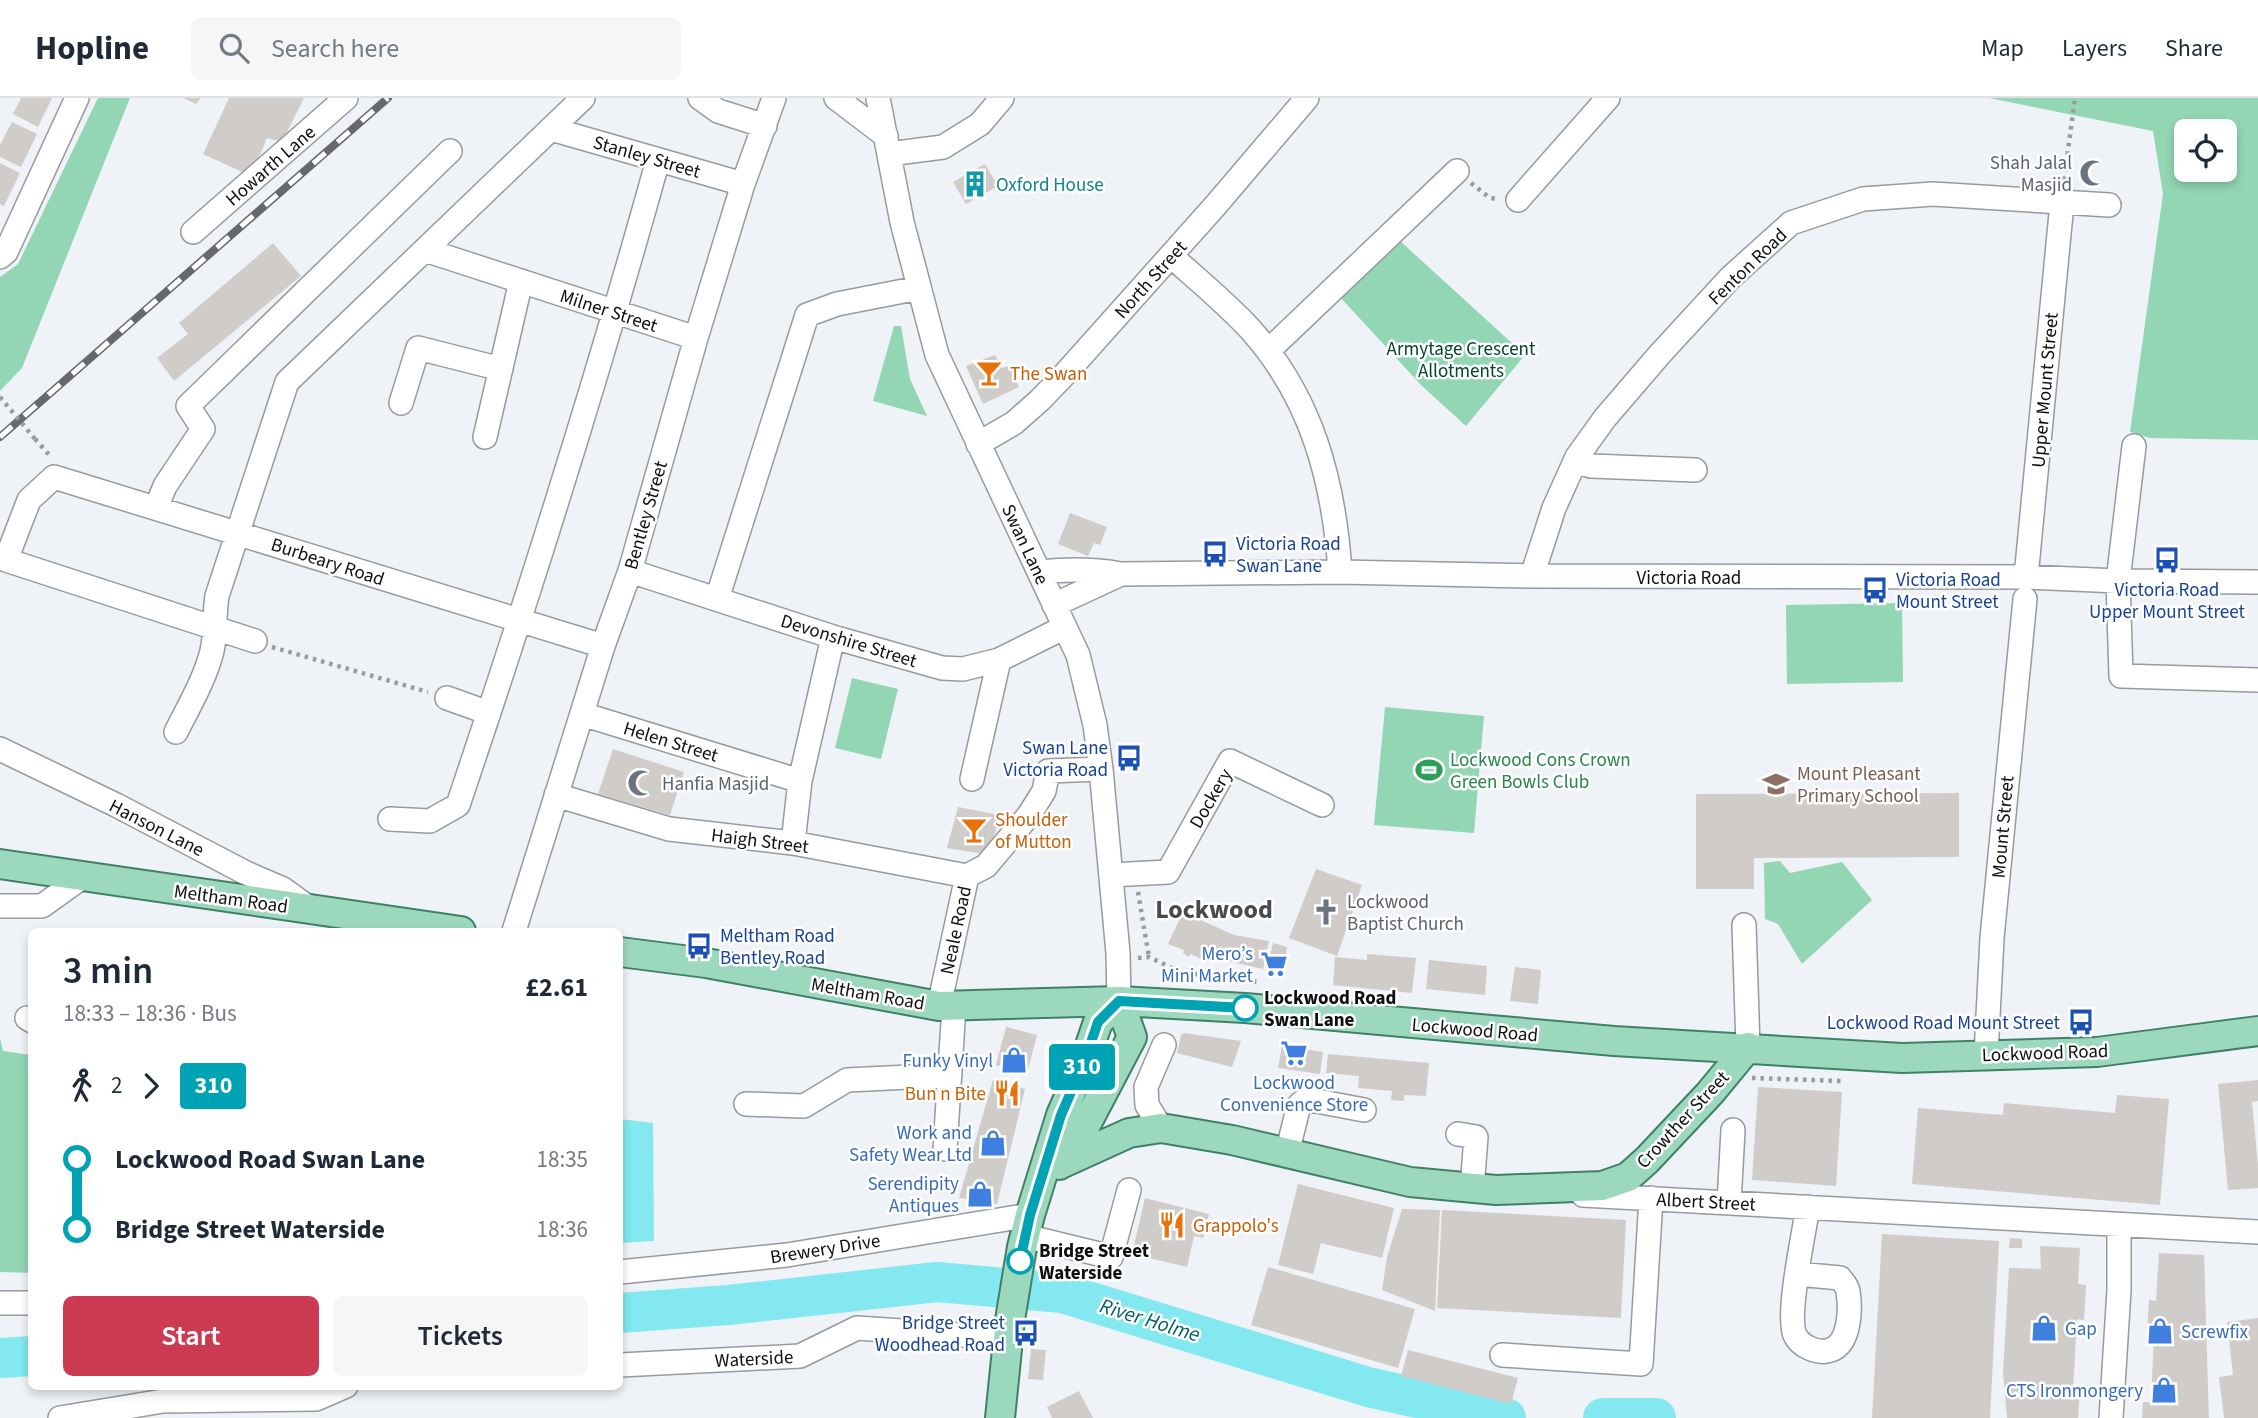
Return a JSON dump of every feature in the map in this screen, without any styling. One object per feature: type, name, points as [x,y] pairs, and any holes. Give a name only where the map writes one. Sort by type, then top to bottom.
[{"type":"main road","name":"Meltham Road","points":[[0,864],[440,928]]},
{"type":"main road","name":"Meltham Road","points":[[623,952],[706,963],[947,1006],[1119,1001]]},
{"type":"main road","name":"Lockwood Road","points":[[1119,1001],[1245,1008],[1614,1041],[1902,1058],[2096,1052],[2258,1031]]},
{"type":"main road","points":[[1000,1418],[1009,1329],[1025,1233],[1039,1182],[1061,1115],[1098,1022],[1119,1001],[1132,1037],[1078,1140],[1063,1163],[1039,1182]]},
{"type":"main road","name":"Crowther Street","points":[[1570,1188],[1602,1186],[1628,1177],[1710,1093],[1748,1047]]},
{"type":"main road","name":"Albert Street","points":[[1063,1163],[1158,1122],[1410,1182],[1496,1190],[1570,1188]]},
{"type":"street","points":[[0,257],[6,252],[77,98]]},
{"type":"street","name":"Howarth Lane","points":[[193,232],[346,98]]},
{"type":"street","points":[[176,732],[206,670],[213,648],[217,596],[287,382],[583,98]]},
{"type":"street","points":[[700,98],[718,111],[765,126]]},
{"type":"street","name":"Bentley Street","points":[[515,928],[603,646],[630,571],[743,184],[774,98]]},
{"type":"street","points":[[836,98],[887,145],[943,147],[980,124],[1002,98]]},
{"type":"street","name":"Swan Lane","points":[[878,98],[902,222],[937,355],[1079,655],[1095,724],[1101,769],[1118,953],[1119,1001]]},
{"type":"street","name":"North Street","points":[[978,444],[1014,423],[1040,400],[1171,256],[1307,98]]},
{"type":"street","points":[[1518,200],[1608,98]]},
{"type":"street","name":"Stanley Street","points":[[551,129],[743,184]]},
{"type":"street","points":[[156,508],[165,486],[203,429],[188,406],[450,151]]},
{"type":"street","points":[[390,819],[430,821],[458,805],[616,312],[658,160]]},
{"type":"street","points":[[1268,351],[1457,171]]},
{"type":"street","name":"Fenton Road","points":[[1532,576],[1554,508],[1575,461],[1605,418],[1730,278],[1791,223],[1863,199],[1933,194],[2063,196],[2109,205]]},
{"type":"street","name":"Upper Mount Street","points":[[2026,588],[2063,196]]},
{"type":"street","name":"Milner Street","points":[[425,250],[696,338]]},
{"type":"street","points":[[1171,256],[1249,328],[1268,351],[1298,398],[1326,469],[1339,549],[1340,572]]},
{"type":"street","points":[[485,437],[521,281]]},
{"type":"street","points":[[717,599],[807,315],[837,304],[919,288]]},
{"type":"street","points":[[401,403],[418,348],[501,369]]},
{"type":"street","points":[[2134,446],[2118,581],[2120,676],[2258,680]]},
{"type":"street","points":[[1575,461],[1591,466],[1695,470]]},
{"type":"street","points":[[56,471],[29,500],[6,560],[255,642]]},
{"type":"street","name":"Burbeary Road","points":[[56,471],[156,508],[603,646]]},
{"type":"street","name":"Victoria Road","points":[[1040,572],[1070,569],[1093,569],[1121,574],[1340,572],[2026,588],[2118,581],[2258,582]]},
{"type":"street","name":"Devonshire Street","points":[[630,571],[833,637],[942,668],[962,669],[999,660],[1065,627]]},
{"type":"street","name":"Victoria Road","points":[[1054,605],[1121,574]]},
{"type":"street","name":"Mount Street","points":[[1986,1055],[1996,897],[2026,588]]},
{"type":"street","points":[[793,843],[800,781],[833,637]]},
{"type":"street","points":[[972,779],[999,660]]},
{"type":"street","points":[[447,698],[489,713]]},
{"type":"street","name":"Helen Street","points":[[582,714],[800,781]]},
{"type":"street","name":"Hanson Lane","points":[[0,750],[283,889],[312,910]]},
{"type":"street","name":"Dockery","points":[[1111,875],[1168,872],[1230,761],[1322,805]]},
{"type":"street","name":"Neale Road","points":[[945,1149],[950,1076],[947,1006],[967,876],[986,866],[1028,815],[1044,791],[1048,771],[1101,769]]},
{"type":"street","name":"Haigh Street","points":[[556,795],[669,829],[793,843],[967,876]]},
{"type":"street","points":[[0,906],[42,906],[84,876]]},
{"type":"street","points":[[1744,925],[1748,1047]]},
{"type":"street","points":[[1158,1122],[1147,1105],[1146,1087],[1164,1045]]},
{"type":"street","points":[[746,1104],[804,1106],[847,1080],[950,1076]]},
{"type":"street","points":[[1287,1153],[1298,1105],[1306,1099],[1364,1110]]},
{"type":"street","name":"Albert Street","points":[[1116,1122],[1158,1122]]},
{"type":"street","points":[[1729,1203],[1732,1130]]},
{"type":"street","points":[[1458,1134],[1476,1137],[1472,1188]]},
{"type":"street","name":"Albert Street","points":[[1570,1188],[1582,1195],[1613,1197],[2258,1232]]},
{"type":"street","points":[[1502,1355],[1641,1364],[1651,1198]]},
{"type":"street","points":[[1025,1233],[1111,1257],[1123,1204]]},
{"type":"street","points":[[1798,1274],[1808,1207]]},
{"type":"street","points":[[2111,1418],[2119,1290],[2119,1225]]},
{"type":"street","name":"Brewery Drive","points":[[623,1272],[1025,1233]]},
{"type":"street","points":[[0,1303],[28,1303]]},
{"type":"street","name":"Waterside","points":[[623,1365],[800,1356],[857,1328],[1009,1329]]},
{"type":"street","points":[[60,1418],[163,1401],[316,1399],[337,1390]]},
{"type":"path","points":[[2063,196],[2075,98]]},
{"type":"path","points":[[1457,171],[1490,198],[1518,200]]},
{"type":"path","points":[[0,397],[35,439],[56,471]]},
{"type":"path","points":[[255,642],[447,698]]},
{"type":"path","points":[[1135,874],[1149,957]]},
{"type":"path","points":[[1725,1073],[1758,1080],[1850,1082]]},
{"type":"green space","points":[[98,98],[130,98],[22,368],[0,391],[0,277],[18,264]]},
{"type":"green space","points":[[1989,98],[2258,98],[2258,440],[2150,438],[2130,432],[2163,194],[2153,131]]},
{"type":"green space","name":"Armytage Crescent Allotments","points":[[1399,240],[1525,355],[1466,426],[1422,386],[1340,297]]},
{"type":"green space","points":[[894,326],[901,326],[910,379],[927,416],[873,401]]},
{"type":"green space","points":[[1902,603],[1903,682],[1787,684],[1786,605]]},
{"type":"green space","points":[[852,678],[898,689],[881,759],[835,748]]},
{"type":"green space","name":"Lockwood Cons Crown Green Bowls Club","points":[[1385,707],[1484,716],[1474,833],[1374,825]]},
{"type":"green space","points":[[1780,861],[1790,873],[1842,862],[1872,900],[1802,964],[1778,924],[1765,919],[1764,863]]},
{"type":"green space","points":[[0,1038],[3,1051],[28,1055],[28,1273],[0,1272]]},
{"type":"water","points":[[623,1119],[653,1123],[654,1241],[623,1243]]},
{"type":"building","points":[[21,98],[52,98],[38,127],[13,114]]},
{"type":"building","points":[[183,98],[201,98],[196,104]]},
{"type":"building","points":[[229,98],[304,98],[282,142],[267,138],[251,176],[203,154]]},
{"type":"building","points":[[12,122],[37,134],[21,167],[0,157],[0,145]]},
{"type":"building","points":[[0,163],[20,173],[4,206],[0,204]]},
{"type":"building","name":"Oxford House","points":[[985,164],[998,186],[966,204],[953,182]]},
{"type":"building","points":[[273,243],[301,276],[174,381],[157,358],[188,334],[179,323]]},
{"type":"building","points":[[995,355],[1001,368],[1009,366],[1019,387],[983,404],[966,366]]},
{"type":"building","points":[[1070,513],[1107,527],[1100,545],[1094,543],[1088,556],[1058,544]]},
{"type":"building","name":"Hanfia Masjid","points":[[613,749],[684,772],[670,815],[598,794]]},
{"type":"building","points":[[1959,793],[1959,857],[1754,858],[1754,889],[1696,889],[1696,794]]},
{"type":"building","points":[[958,807],[1000,815],[989,855],[947,848]]},
{"type":"building","name":"Lockwood Baptist Church","points":[[1316,869],[1362,885],[1337,956],[1289,938]]},
{"type":"building","points":[[1183,912],[1234,935],[1269,941],[1263,969],[1217,957],[1207,962],[1191,954],[1189,957],[1183,953],[1184,950],[1168,944]]},
{"type":"building","points":[[1273,943],[1287,947],[1282,972],[1267,969]]},
{"type":"building","points":[[1367,954],[1416,958],[1412,993],[1333,985],[1335,957],[1367,960]]},
{"type":"building","points":[[1429,960],[1487,966],[1485,995],[1426,989]]},
{"type":"building","points":[[1515,967],[1541,970],[1538,1004],[1510,1001]]},
{"type":"building","points":[[1006,1027],[1037,1035],[1027,1073],[996,1065]]},
{"type":"building","points":[[1184,1033],[1241,1041],[1232,1067],[1177,1053],[1181,1035]]},
{"type":"building","points":[[1282,1046],[1323,1052],[1320,1074],[1278,1068]]},
{"type":"building","points":[[1328,1054],[1429,1063],[1426,1096],[1404,1095],[1404,1101],[1391,1100],[1392,1091],[1358,1088],[1359,1076],[1326,1073]]},
{"type":"building","name":"Work and Safety Wear Ltd","points":[[993,1080],[1025,1089],[997,1204],[959,1198]]},
{"type":"building","points":[[2258,1080],[2258,1101],[2252,1102],[2258,1188],[2228,1190],[2218,1084]]},
{"type":"building","points":[[1758,1087],[1842,1092],[1836,1186],[1752,1180]]},
{"type":"building","points":[[2117,1095],[2169,1099],[2160,1205],[1912,1184],[1918,1108],[2003,1115],[2004,1103],[2115,1113]]},
{"type":"building","points":[[1298,1184],[1394,1208],[1382,1258],[1321,1243],[1313,1274],[1278,1265]]},
{"type":"building","name":"Grappolo's","points":[[1145,1198],[1209,1214],[1203,1238],[1194,1236],[1187,1267],[1132,1254]]},
{"type":"building","points":[[1402,1209],[1440,1210],[1435,1311],[1382,1290],[1387,1257]]},
{"type":"building","points":[[1442,1210],[1626,1220],[1621,1318],[1437,1308]]},
{"type":"building","points":[[1882,1234],[1999,1241],[1990,1418],[1872,1418]]},
{"type":"building","points":[[2010,1238],[2022,1239],[2022,1248],[2009,1248]]},
{"type":"building","points":[[2040,1246],[2080,1248],[2078,1284],[2086,1285],[2084,1320],[2077,1319],[2073,1390],[2080,1391],[2078,1418],[2007,1418],[2003,1373],[2009,1268],[2041,1269]]},
{"type":"building","points":[[2159,1253],[2204,1255],[2209,1418],[2142,1418],[2143,1402],[2151,1402],[2154,1335],[2147,1334],[2149,1300],[2156,1301]]},
{"type":"building","points":[[1268,1267],[1415,1309],[1398,1368],[1251,1325]]},
{"type":"building","points":[[2258,1318],[2258,1418],[2224,1418],[2219,1377],[2233,1375],[2227,1322]]},
{"type":"building","points":[[1031,1349],[1046,1350],[1043,1380],[1028,1379]]},
{"type":"building","points":[[1408,1350],[1518,1378],[1511,1404],[1401,1376]]},
{"type":"building","points":[[1079,1391],[1093,1418],[1052,1418],[1047,1407]]},
{"type":"waterway","name":"River Holme","points":[[623,1313],[728,1305],[937,1282],[1062,1293],[1368,1387],[1506,1418]]},
{"type":"waterway","name":"River Holme","points":[[0,1358],[28,1356]]},
{"type":"waterway","name":"River Holme","points":[[1603,1418],[1656,1418]]},
{"type":"railway","points":[[0,437],[388,98]]},
{"type":"bus line","name":"310","points":[[1020,1261],[1030,1215],[1061,1115],[1098,1022],[1119,1001],[1245,1008]]},
{"type":"place","name":"Shah Jalal Masjid","points":[[2093,173]]},
{"type":"place","name":"Oxford House","points":[[975,184]]},
{"type":"place","name":"The Swan","points":[[989,373]]},
{"type":"place","name":"Victoria Road Swan Lane","points":[[1215,554]]},
{"type":"place","name":"Victoria Road Upper Mount Street","points":[[2167,560]]},
{"type":"place","name":"Victoria Road Mount Street","points":[[1875,590]]},
{"type":"place","name":"Swan Lane Victoria Road","points":[[1129,758]]},
{"type":"place","name":"Lockwood Cons Crown Green Bowls Club","points":[[1429,770]]},
{"type":"place","name":"Hanfia Masjid","points":[[641,783]]},
{"type":"place","name":"Mount Pleasant Primary School","points":[[1776,784]]},
{"type":"place","name":"Shoulder of Mutton","points":[[974,830]]},
{"type":"place","name":"Lockwood Baptist Church","points":[[1326,912]]},
{"type":"place","name":"Meltham Road Bentley Road","points":[[699,946]]},
{"type":"place","name":"Mero’s Mini Market","points":[[1274,964]]},
{"type":"place","name":"Lockwood Road Swan Lane","points":[[1245,1008]]},
{"type":"place","name":"Lockwood Road Mount Street","points":[[2081,1022]]},
{"type":"place","name":"Lockwood Convenience Store","points":[[1294,1053]]},
{"type":"place","name":"Funky Vinyl","points":[[1014,1060]]},
{"type":"place","name":"Bun n Bite","points":[[1007,1093]]},
{"type":"place","name":"Work and Safety Wear Ltd","points":[[993,1143]]},
{"type":"place","name":"Serendipity Antiques","points":[[980,1194]]},
{"type":"place","name":"Grappolo's","points":[[1172,1225]]},
{"type":"place","name":"Bridge Street Waterside","points":[[1020,1261]]},
{"type":"place","name":"Gap","points":[[2044,1328]]},
{"type":"place","name":"Screwfix","points":[[2160,1331]]},
{"type":"place","name":"Bridge Street Woodhead Road","points":[[1026,1333]]},
{"type":"place","name":"CTS Ironmongery","points":[[2164,1390]]},
{"type":"district","name":"Lockwood","points":[[1214,909]]}]
